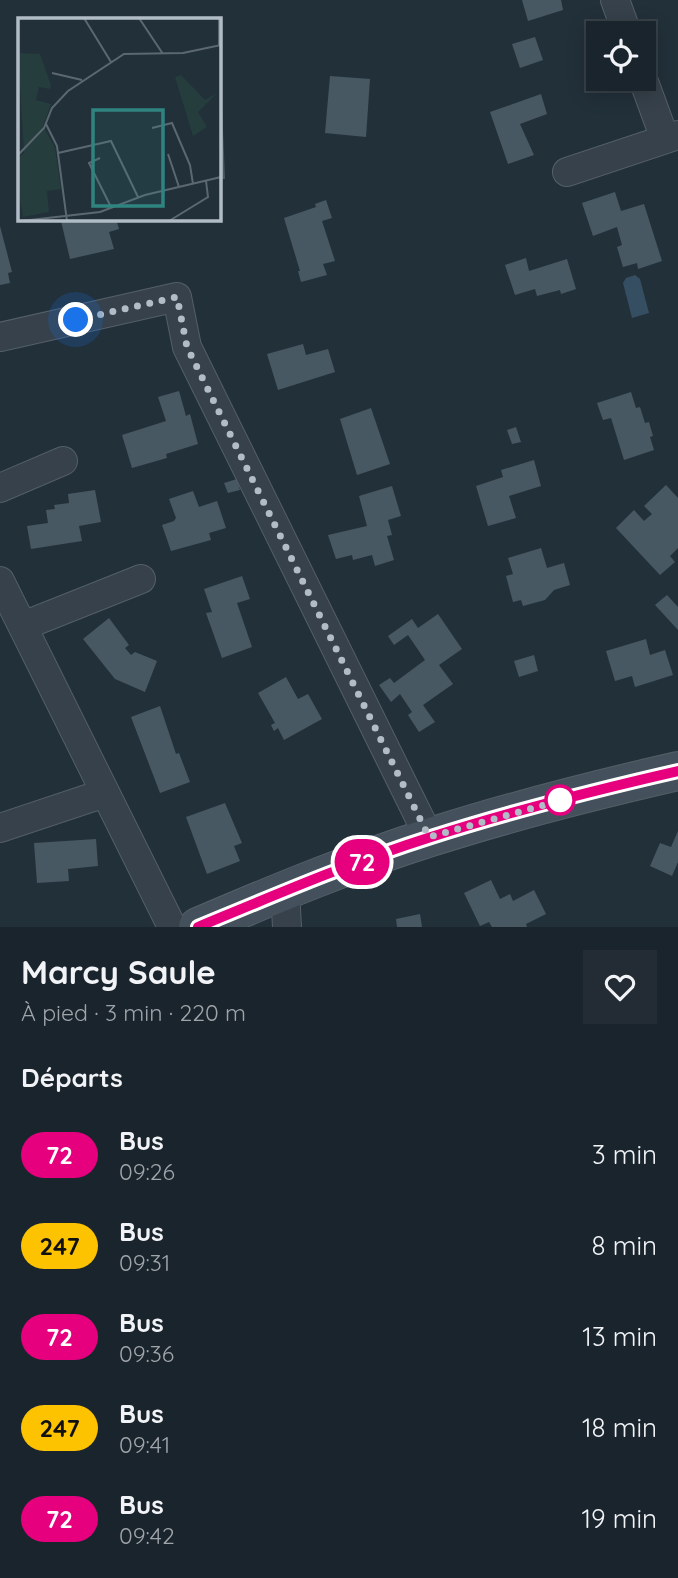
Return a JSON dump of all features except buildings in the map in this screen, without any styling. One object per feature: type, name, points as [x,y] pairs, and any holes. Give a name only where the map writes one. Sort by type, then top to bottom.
[{"type":"street","points":[[615,0],[623,21]]},
{"type":"street","points":[[567,172],[672,137],[649,91]]},
{"type":"street","points":[[0,337],[177,297],[187,347],[429,837]]},
{"type":"street","points":[[0,488],[63,461]]},
{"type":"street","points":[[23,626],[141,579]]},
{"type":"street","points":[[0,581],[172,927]]},
{"type":"street","points":[[198,927],[286,908],[429,837],[573,796],[678,771]]},
{"type":"street","points":[[0,828],[105,793]]},
{"type":"water","points":[[635,275],[640,279],[649,313],[632,318],[623,283],[626,278]]},
{"type":"bus line","name":"72","points":[[198,927],[285,890],[429,837],[612,786],[678,771]]},
{"type":"route","points":[[76,320],[177,297],[187,347],[429,837],[566,799],[560,800]]}]
